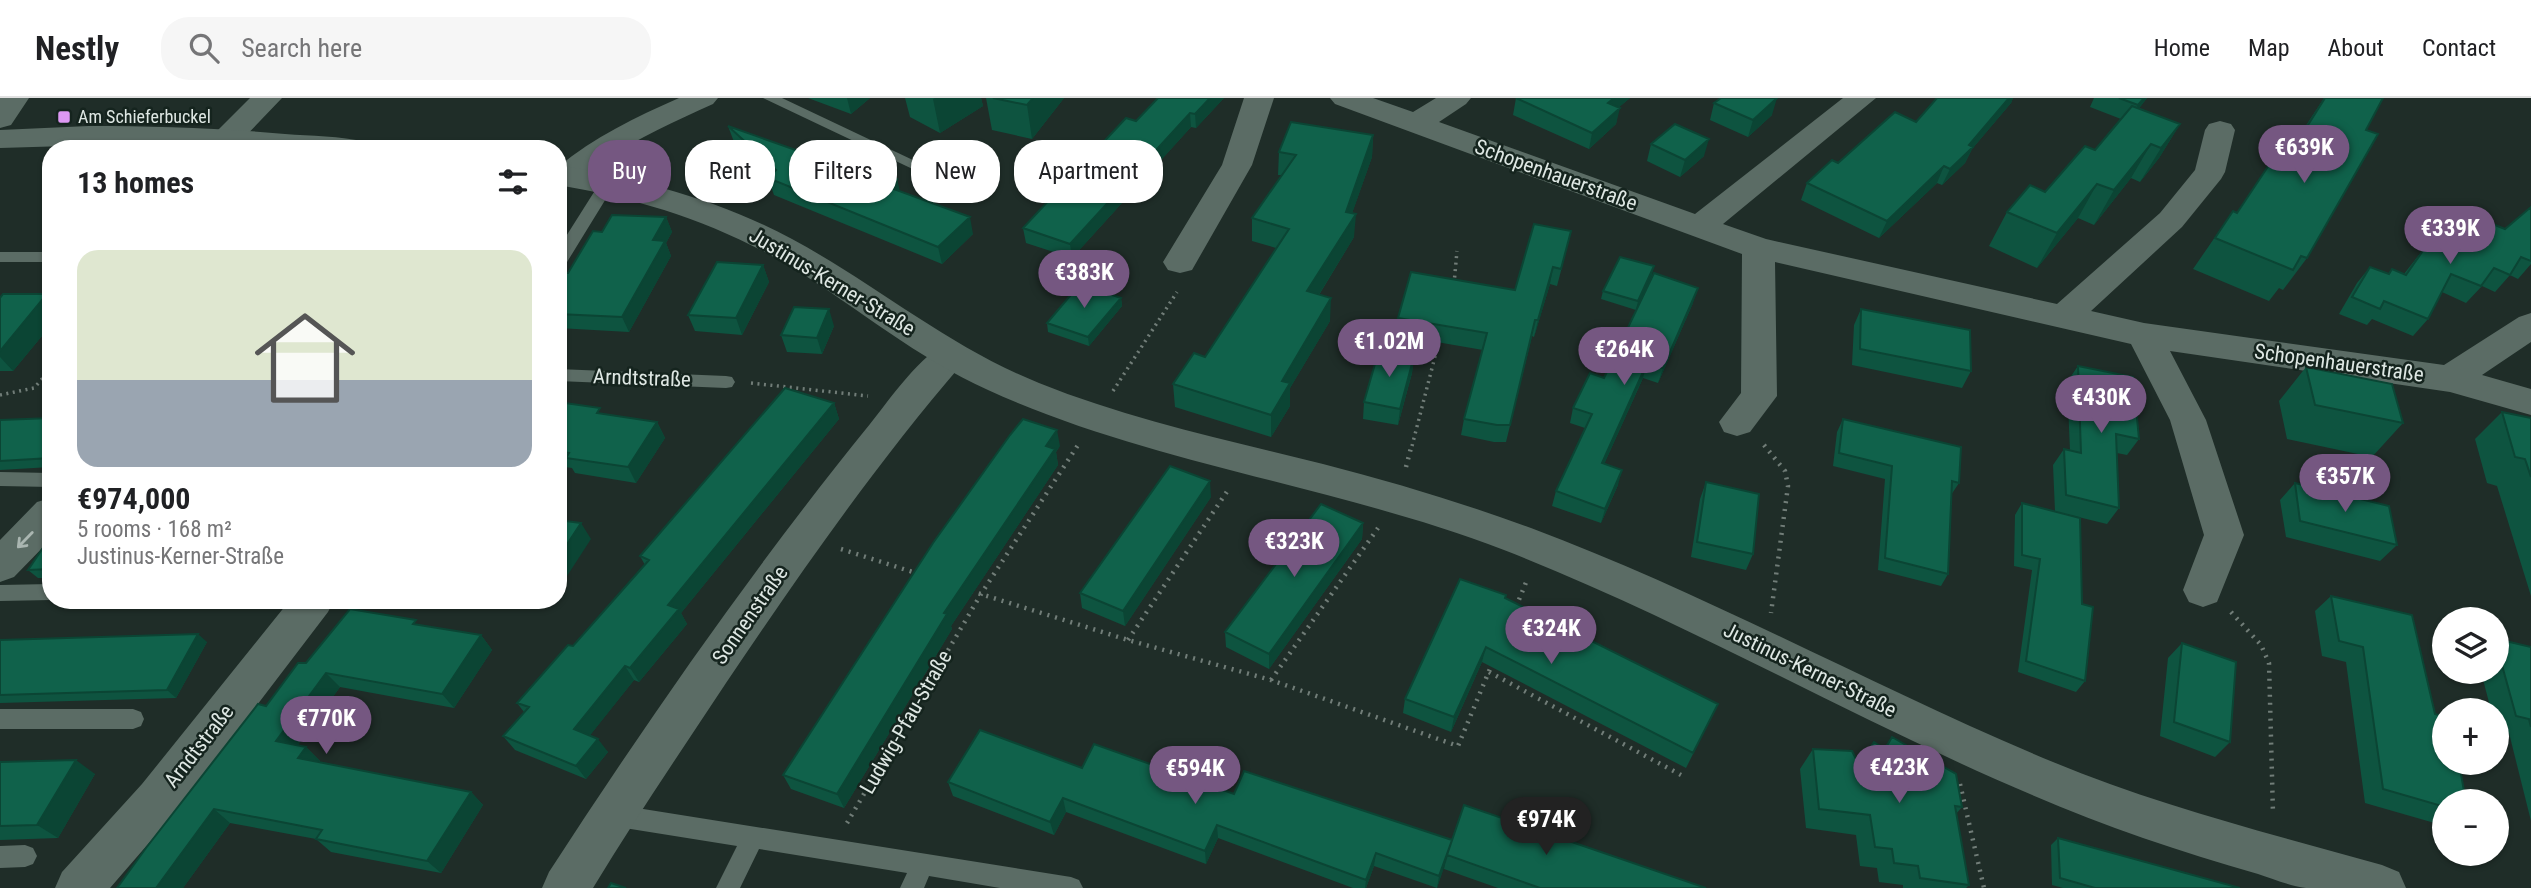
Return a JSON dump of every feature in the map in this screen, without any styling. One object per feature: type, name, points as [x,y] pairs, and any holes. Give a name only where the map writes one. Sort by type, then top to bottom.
[{"type":"street","points":[[0,119],[13,98]]},
{"type":"street","points":[[226,139],[267,98]]},
{"type":"street","points":[[567,173],[655,119],[703,98]]},
{"type":"street","points":[[1180,262],[1237,164],[1259,98]]},
{"type":"street","name":"Schopenhauerstraße","points":[[1345,98],[1758,248],[2144,335],[2450,379],[2531,402]]},
{"type":"street","points":[[1415,124],[1456,98]]},
{"type":"street","points":[[1698,226],[1861,98]]},
{"type":"street","points":[[2064,317],[2171,220],[2210,172],[2220,130]]},
{"type":"street","points":[[0,139],[90,135],[239,140]]},
{"type":"street","name":"Justinus-Kerner-Straße","points":[[567,177],[588,181]]},
{"type":"street","name":"Justinus-Kerner-Straße","points":[[671,202],[754,233],[805,261],[950,355],[1035,396],[1388,514],[1562,556],[1688,611],[1950,738],[2124,810],[2382,888]]},
{"type":"street","points":[[1737,422],[1759,396],[1758,248]]},
{"type":"street","points":[[2450,379],[2531,326]]},
{"type":"street","points":[[2144,335],[2188,420],[2224,535],[2203,590]]},
{"type":"street","name":"Sonnenstraße","points":[[566,888],[611,815],[803,537],[906,403],[950,355]]},
{"type":"street","points":[[0,566],[42,522]]},
{"type":"street","name":"Arndtstraße","points":[[79,888],[158,799],[307,609]]},
{"type":"lane","points":[[770,98],[911,163]]},
{"type":"lane","points":[[567,248],[595,203]]},
{"type":"lane","points":[[0,257],[42,257]]},
{"type":"lane","name":"Arndtstraße","points":[[567,375],[726,382]]},
{"type":"lane","points":[[0,479],[42,480]]},
{"type":"lane","points":[[0,593],[42,592]]},
{"type":"lane","points":[[0,719],[133,719]]},
{"type":"lane","points":[[611,815],[1071,888]]},
{"type":"lane","points":[[728,888],[752,839]]},
{"type":"lane","points":[[0,857],[25,856]]},
{"type":"lane","points":[[912,888],[922,865]]},
{"type":"path","points":[[1450,298],[1457,271],[1457,250]]},
{"type":"path","points":[[981,594],[1182,285],[1180,262]]},
{"type":"path","points":[[1270,680],[1388,514],[1443,324]]},
{"type":"path","points":[[0,395],[34,388],[42,379]]},
{"type":"path","points":[[726,382],[858,394],[906,403]]},
{"type":"path","points":[[1737,422],[1778,460],[1785,471],[1788,486],[1766,648]]},
{"type":"path","points":[[1128,640],[1230,487]]},
{"type":"path","points":[[803,537],[930,578]]},
{"type":"path","points":[[1515,609],[1525,584]]},
{"type":"path","points":[[968,590],[1128,640],[1270,680],[1458,746],[1494,660]]},
{"type":"path","points":[[2203,590],[2250,630],[2269,663],[2274,857]]},
{"type":"path","name":"Ludwig-Pfau-Straße","points":[[830,850],[981,594]]},
{"type":"path","points":[[1489,672],[1681,775]]},
{"type":"path","points":[[1950,738],[1983,888]]},
{"type":"building","points":[[993,98],[1033,98],[1027,105]]},
{"type":"building","points":[[1158,98],[1210,98],[1195,114],[1190,113],[1163,142],[1163,140],[1105,140],[1126,118],[1136,121]]},
{"type":"building","points":[[1516,98],[1614,98],[1608,103],[1620,108],[1592,133]]},
{"type":"building","points":[[1721,98],[1777,98],[1753,120],[1714,103]]},
{"type":"building","points":[[1937,98],[2009,98],[1969,145],[1973,147],[1950,169],[1944,166],[1887,221],[1807,183],[1832,160],[1838,163],[1895,112],[1916,122]]},
{"type":"building","points":[[2119,98],[2144,98],[2138,105]]},
{"type":"building","points":[[2325,98],[2383,98],[2366,130],[2378,134],[2307,258],[2301,256],[2293,270],[2215,238],[2233,211],[2237,213],[2273,159],[2284,163]]},
{"type":"building","points":[[2132,106],[2180,124],[2161,148],[2151,144],[2114,190],[2097,184],[2057,233],[2007,212],[2030,185],[2045,192],[2085,146],[2095,150]]},
{"type":"building","points":[[1291,122],[1373,135],[1346,212],[1356,214],[1307,291],[1331,298],[1282,381],[1290,383],[1271,415],[1173,384],[1194,353],[1205,357],[1289,229],[1252,218],[1296,155],[1279,152]]},
{"type":"building","points":[[1675,124],[1709,139],[1685,160],[1651,144]]},
{"type":"building","points":[[728,126],[767,140],[743,140]]},
{"type":"building","points":[[775,143],[789,148],[789,187],[775,181]]},
{"type":"building","points":[[897,190],[911,195],[911,203],[932,203],[970,217],[938,247],[830,203],[897,203]]},
{"type":"building","points":[[1046,203],[1108,203],[1070,244],[1023,228]]},
{"type":"building","points":[[2531,207],[2531,261],[2521,257],[2510,275],[2494,268],[2481,286],[2451,274],[2428,319],[2384,301],[2380,309],[2352,297],[2370,267],[2389,274],[2392,269],[2406,275],[2429,242],[2445,249],[2457,231],[2469,236],[2480,219],[2505,229]]},
{"type":"building","points":[[612,215],[666,217],[653,240],[665,241],[622,317],[567,314],[567,273],[593,231],[602,232]]},
{"type":"building","points":[[1534,224],[1571,231],[1561,269],[1553,267],[1538,320],[1535,320],[1510,425],[1464,419],[1487,333],[1398,318],[1411,272],[1515,290]]},
{"type":"building","points":[[1620,257],[1654,266],[1638,301],[1603,291]]},
{"type":"building","points":[[717,262],[763,265],[736,318],[688,315]]},
{"type":"building","points":[[1654,273],[1698,288],[1663,368],[1647,363],[1602,463],[1622,470],[1605,509],[1556,491],[1592,414],[1573,408],[1590,373],[1604,378]]},
{"type":"building","points":[[1080,284],[1121,298],[1088,337],[1047,323]]},
{"type":"building","points":[[3,294],[42,294],[42,300],[0,351],[0,298]]},
{"type":"building","points":[[794,307],[829,309],[817,338],[781,335]]},
{"type":"building","points":[[1861,309],[1970,330],[1971,371],[1860,349]]},
{"type":"building","points":[[1379,350],[1414,356],[1400,409],[1364,402]]},
{"type":"building","points":[[2078,366],[2133,377],[2139,439],[2116,434],[2119,508],[2066,495],[2064,449],[2081,453]]},
{"type":"building","points":[[2306,367],[2392,384],[2403,423],[2315,405]]},
{"type":"building","points":[[785,388],[834,403],[668,605],[679,609],[630,668],[625,666],[574,729],[598,739],[576,766],[503,736],[529,707],[517,703],[568,645],[573,646],[649,560],[640,556]]},
{"type":"building","points":[[567,403],[600,408],[597,413],[657,422],[628,467],[567,458]]},
{"type":"building","points":[[2502,412],[2531,418],[2531,477],[2525,459],[2515,457]]},
{"type":"building","points":[[42,418],[42,459],[0,461],[0,420]]},
{"type":"building","points":[[1023,419],[1057,430],[1046,446],[1055,449],[944,613],[947,614],[837,794],[783,775],[933,543]]},
{"type":"building","points":[[1843,419],[1961,447],[1959,483],[1952,481],[1948,574],[1885,558],[1892,466],[1839,453]]},
{"type":"building","points":[[1170,466],[1210,481],[1123,611],[1080,593]]},
{"type":"building","points":[[1706,482],[1759,494],[1753,554],[1697,542]]},
{"type":"building","points":[[2295,483],[2389,506],[2397,545],[2300,521]]},
{"type":"building","points":[[2022,503],[2080,518],[2082,604],[2093,607],[2085,681],[2026,661],[2040,559],[2022,555]]},
{"type":"building","points":[[1321,504],[1363,523],[1269,654],[1225,632]]},
{"type":"building","points":[[567,521],[581,523],[567,544]]},
{"type":"building","points":[[42,549],[42,569],[28,570]]},
{"type":"building","points":[[1460,579],[1506,595],[1505,598],[1718,704],[1693,753],[1486,647],[1454,717],[1405,699]]},
{"type":"building","points":[[2331,596],[2412,615],[2432,701],[2432,775],[2461,775],[2464,789],[2432,789],[2432,803],[2383,789],[2363,647],[2339,641]]},
{"type":"building","points":[[350,609],[416,620],[413,624],[481,635],[442,694],[326,673],[276,741],[306,747],[298,758],[471,792],[427,861],[316,839],[322,830],[214,809],[156,888],[117,888],[258,704],[266,706],[298,663],[306,663]]},
{"type":"building","points":[[198,634],[167,690],[0,695],[0,640]]},
{"type":"building","points":[[2509,642],[2531,647],[2531,727],[2529,719],[2516,716],[2507,684]]},
{"type":"building","points":[[2182,643],[2236,662],[2230,742],[2174,722]]},
{"type":"building","points":[[980,730],[1082,768],[1094,744],[1234,794],[1244,771],[1452,840],[1439,876],[1376,853],[1366,880],[1217,825],[1205,851],[1063,798],[1050,822],[948,782]]},
{"type":"building","points":[[1892,737],[1956,774],[1962,807],[1955,806],[1969,885],[1920,878],[1918,866],[1894,863],[1892,849],[1875,847],[1870,815],[1819,809],[1813,749],[1852,751],[1859,765],[1874,742],[1885,749]]},
{"type":"building","points":[[76,760],[37,825],[0,826],[0,762]]},
{"type":"building","points":[[1464,805],[1706,888],[1540,888],[1447,855]]},
{"type":"building","points":[[2058,838],[2240,888],[2095,888],[2060,878]]},
{"type":"building","points":[[611,883],[626,888],[608,888]]},
{"type":"place","name":"Am Schieferbuckel","points":[[64,117]]}]
